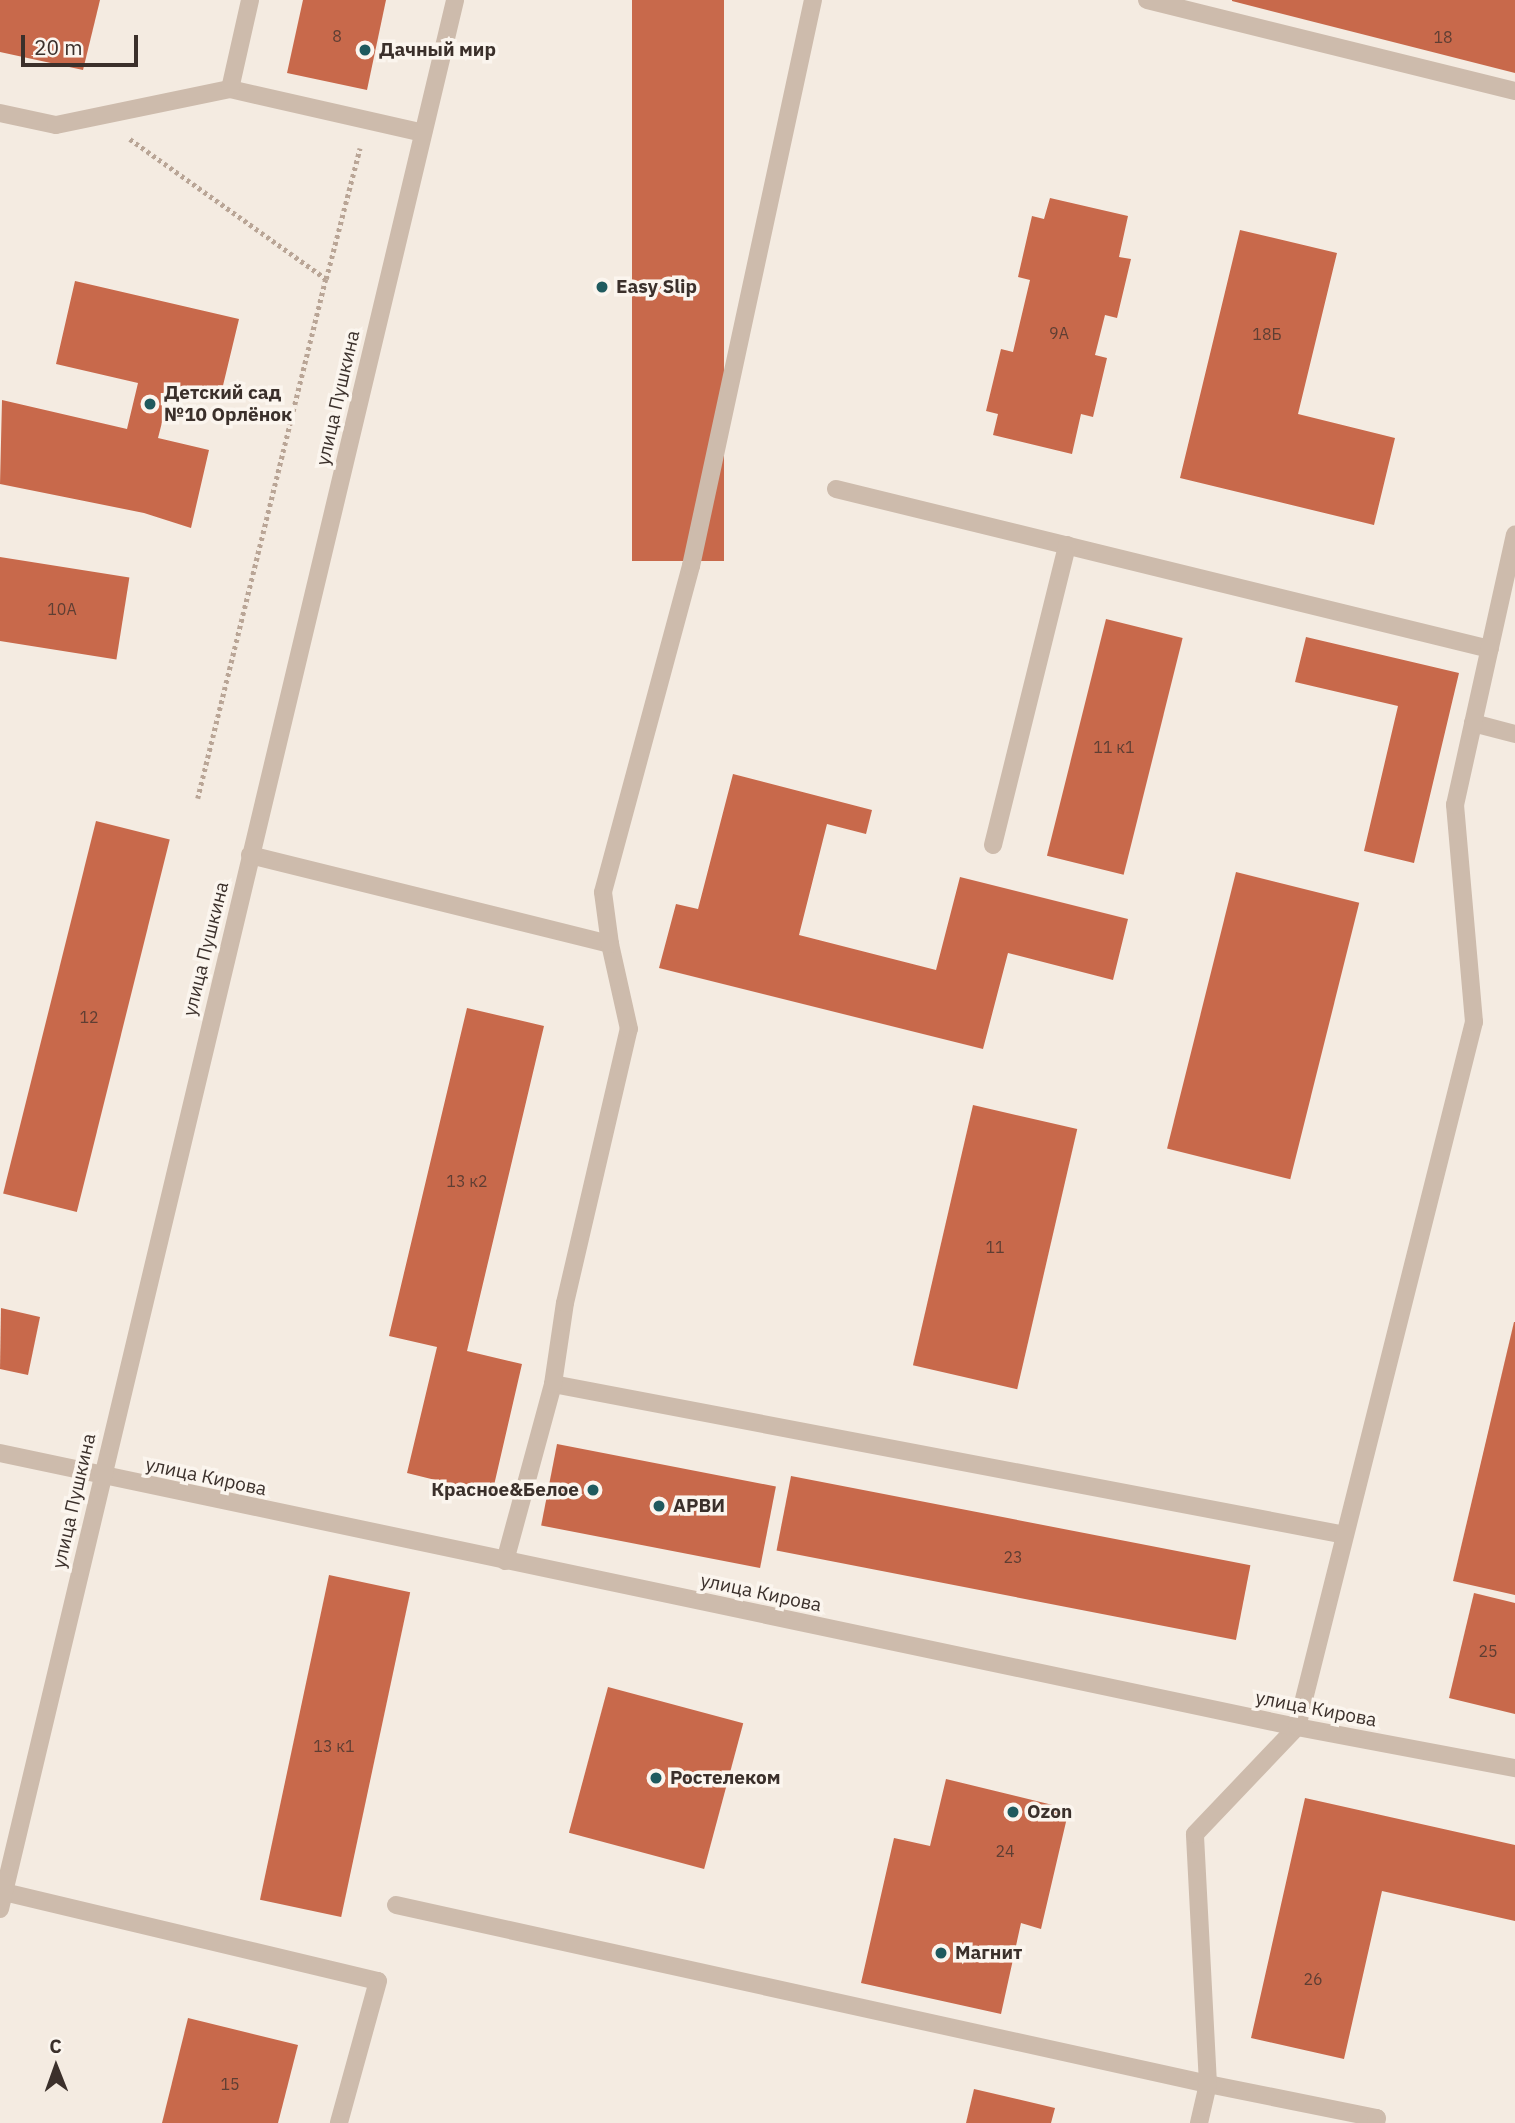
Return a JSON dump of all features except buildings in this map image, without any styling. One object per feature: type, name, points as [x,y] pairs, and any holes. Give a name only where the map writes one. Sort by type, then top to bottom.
[{"type":"street","points":[[230,89],[250,0]]},
{"type":"street","name":"улица Пушкина","points":[[2,1900],[455,0]]},
{"type":"street","points":[[505,1561],[553,1384],[565,1303],[629,1029],[610,943],[603,892],[691,566],[813,0]]},
{"type":"street","points":[[1147,0],[1515,91]]},
{"type":"street","points":[[0,113],[56,125],[230,89],[424,133]]},
{"type":"street","points":[[836,489],[1490,649]]},
{"type":"street","points":[[1199,2123],[1208,2084],[1195,1833],[1297,1727],[1474,1022],[1455,805],[1515,535]]},
{"type":"street","points":[[993,845],[1067,545]]},
{"type":"street","points":[[1473,723],[1515,734]]},
{"type":"street","points":[[250,855],[610,943]]},
{"type":"street","points":[[553,1384],[1345,1535]]},
{"type":"street","name":"улица Кирова","points":[[0,1452],[101,1476],[1297,1727],[1515,1768]]},
{"type":"street","points":[[2,1900],[378,1981],[340,2123]]},
{"type":"street","points":[[396,1905],[1208,2084],[1377,2118],[1376,2123]]},
{"type":"path","points":[[98,117],[326,279]]},
{"type":"path","points":[[198,798],[367,120]]},
{"type":"place","name":"Дачный мир","points":[[365,50]]},
{"type":"place","name":"Easy Slip","points":[[602,287]]},
{"type":"place","name":"Детский сад №10 Орлёнок","points":[[150,404]]},
{"type":"place","name":"Красное&Белое","points":[[593,1490]]},
{"type":"place","name":"АРВИ","points":[[659,1506]]},
{"type":"place","name":"Ростелеком","points":[[656,1778]]},
{"type":"place","name":"Ozon","points":[[1013,1812]]},
{"type":"place","name":"Магнит","points":[[941,1953]]}]
